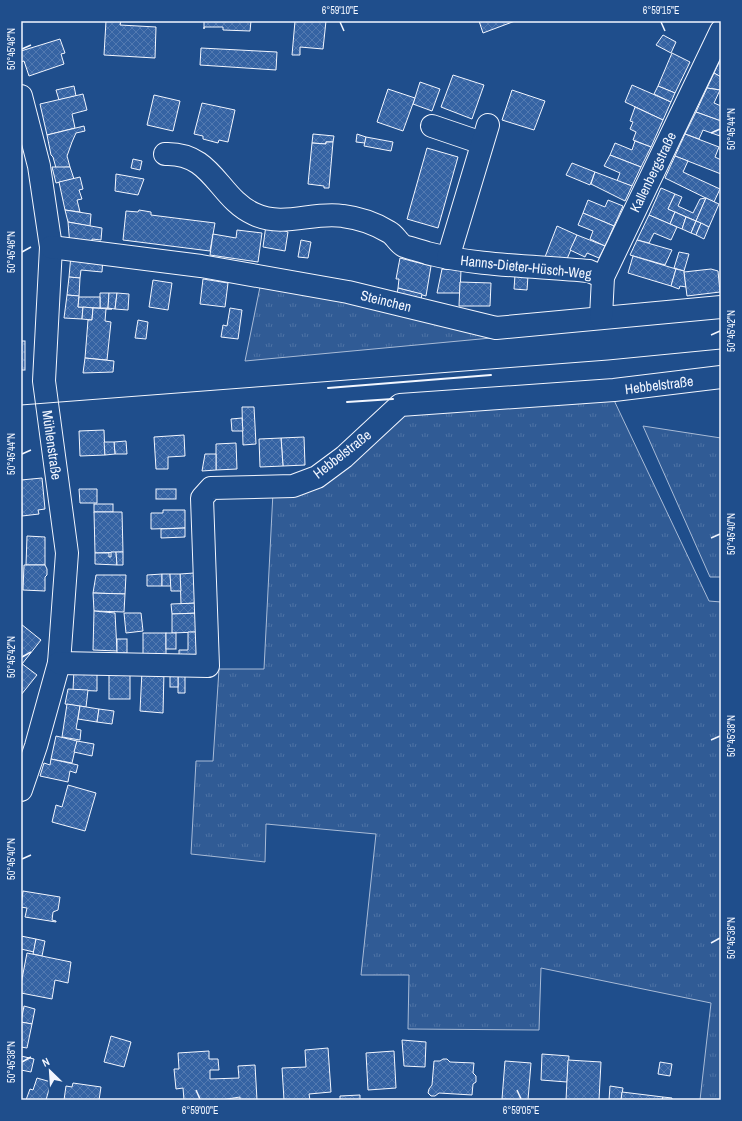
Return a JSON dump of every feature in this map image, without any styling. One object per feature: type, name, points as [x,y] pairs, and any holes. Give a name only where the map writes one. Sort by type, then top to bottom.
[{"type":"street","name":"Kallenbergstraße","points":[[600,317],[603,277],[720,38]]},
{"type":"street","name":"Mühlenstraße","points":[[21,96],[39,166],[51,247],[44,381],[67,553],[60,663],[28,744],[21,790]]},
{"type":"street","name":"Hanns-Dieter-Hüsch-Weg","points":[[432,126],[485,134],[448,258]]},
{"type":"street","name":"Hanns-Dieter-Hüsch-Weg","points":[[176,150],[200,163],[240,206],[254,215],[270,219],[292,221],[319,216],[343,216],[373,224],[390,232],[402,245],[448,258],[589,271],[603,277]]},
{"type":"street","name":"Steinchen","points":[[51,247],[201,266],[348,292],[496,328],[600,317],[721,307]]},
{"type":"street","name":"Hebbelstraße","points":[[60,663],[208,666],[202,498],[211,488],[293,486],[317,477],[344,457],[400,405],[614,390],[721,378]]},
{"type":"green space","points":[[261,282],[502,337],[245,361]]},
{"type":"green space","points":[[612,396],[709,601],[721,602],[721,1100],[700,1100],[711,1003],[541,968],[539,1030],[408,1029],[409,975],[361,975],[376,834],[266,824],[265,862],[191,854],[196,761],[213,761],[219,669],[264,669],[273,492],[409,411]]},
{"type":"green space","points":[[643,426],[721,438],[721,577],[710,577]]},
{"type":"building","points":[[106,21],[121,21],[120,25],[156,27],[155,58],[104,55]]},
{"type":"building","points":[[204,21],[251,21],[250,31],[223,30],[223,27],[204,27]]},
{"type":"building","points":[[295,21],[326,21],[323,49],[300,47],[300,55],[292,55]]},
{"type":"building","points":[[479,21],[515,21],[483,33]]},
{"type":"building","points":[[663,35],[676,42],[671,53],[656,45]]},
{"type":"building","points":[[60,39],[65,53],[61,54],[64,64],[29,76],[24,61],[21,62],[21,51]]},
{"type":"building","points":[[201,48],[277,52],[276,70],[200,65]]},
{"type":"building","points":[[672,53],[690,62],[675,93],[658,86]]},
{"type":"building","points":[[721,58],[721,77],[714,73]]},
{"type":"building","points":[[714,73],[721,77],[721,90],[707,88]]},
{"type":"building","points":[[453,75],[484,85],[472,119],[441,107]]},
{"type":"building","points":[[420,82],[440,89],[432,111],[413,104]]},
{"type":"building","points":[[632,85],[671,102],[663,120],[625,102]]},
{"type":"building","points":[[74,86],[76,96],[59,100],[56,90]]},
{"type":"building","points":[[658,86],[675,93],[671,102],[654,94]]},
{"type":"building","points":[[707,88],[720,90],[714,103],[721,106],[721,121],[696,112]]},
{"type":"building","points":[[388,89],[415,98],[403,131],[377,122]]},
{"type":"building","points":[[512,90],[545,101],[534,130],[502,120]]},
{"type":"building","points":[[83,94],[87,110],[72,114],[75,128],[47,135],[40,104]]},
{"type":"building","points":[[154,95],[180,101],[173,131],[147,125]]},
{"type":"building","points":[[202,103],[235,110],[228,142],[219,140],[218,143],[203,139],[203,136],[194,134]]},
{"type":"building","points":[[635,107],[663,120],[651,147],[633,140],[636,132],[630,129],[633,122],[630,121]]},
{"type":"building","points":[[696,112],[721,121],[720,136],[703,130],[699,139],[685,134]]},
{"type":"building","points":[[84,126],[85,131],[76,133],[67,156],[70,167],[56,168],[51,155],[47,135]]},
{"type":"building","points":[[313,134],[334,136],[333,142],[326,142],[326,144],[312,143]]},
{"type":"building","points":[[357,134],[366,137],[365,143],[356,142]]},
{"type":"building","points":[[685,134],[719,147],[715,157],[721,160],[721,174],[675,156]]},
{"type":"building","points":[[366,137],[393,142],[391,151],[364,146]]},
{"type":"building","points":[[635,141],[651,147],[641,167],[610,155],[615,143],[632,150]]},
{"type":"building","points":[[326,142],[333,142],[329,188],[308,184],[312,143],[326,144]]},
{"type":"building","points":[[427,148],[458,157],[438,228],[407,219]]},
{"type":"building","points":[[610,155],[641,167],[632,186],[617,181],[620,173],[604,166]]},
{"type":"building","points":[[675,156],[688,161],[683,172],[720,189],[714,202],[665,178]]},
{"type":"building","points":[[133,159],[142,161],[140,170],[131,168]]},
{"type":"building","points":[[572,163],[595,172],[590,185],[566,175]]},
{"type":"building","points":[[52,167],[70,167],[74,179],[56,183]]},
{"type":"building","points":[[595,172],[632,186],[625,201],[591,184]]},
{"type":"building","points":[[116,174],[144,179],[138,195],[115,191]]},
{"type":"building","points":[[80,177],[83,189],[79,190],[82,199],[77,200],[80,212],[65,210],[59,182]]},
{"type":"building","points":[[661,188],[675,194],[668,209],[675,212],[670,224],[649,215]]},
{"type":"building","points":[[675,194],[682,197],[678,206],[693,213],[700,199],[706,198],[696,221],[668,209]]},
{"type":"building","points":[[706,198],[719,204],[709,227],[696,221]]},
{"type":"building","points":[[588,200],[605,207],[608,200],[623,206],[614,226],[583,213]]},
{"type":"building","points":[[65,210],[91,214],[90,226],[68,222]]},
{"type":"building","points":[[139,210],[151,212],[151,215],[215,223],[210,251],[123,240],[126,211],[138,212]]},
{"type":"building","points":[[675,212],[686,217],[682,229],[670,224]]},
{"type":"building","points":[[583,213],[614,226],[605,246],[590,239],[593,231],[578,225]]},
{"type":"building","points":[[649,215],[677,227],[671,240],[654,233],[649,243],[637,240]]},
{"type":"building","points":[[686,217],[696,221],[691,233],[682,229]]},
{"type":"building","points":[[696,221],[701,223],[696,235],[691,233]]},
{"type":"building","points":[[68,222],[102,228],[101,240],[92,239],[92,242],[70,246]]},
{"type":"building","points":[[701,223],[709,227],[704,239],[696,235]]},
{"type":"building","points":[[266,225],[288,232],[285,251],[263,247]]},
{"type":"building","points":[[557,226],[577,235],[567,259],[545,257]]},
{"type":"building","points":[[237,230],[262,233],[258,262],[210,255],[213,234],[236,238]]},
{"type":"building","points":[[577,235],[605,246],[599,258],[587,253],[585,257],[570,250]]},
{"type":"building","points":[[301,240],[311,242],[308,258],[298,257]]},
{"type":"building","points":[[637,240],[672,250],[665,265],[630,255]]},
{"type":"building","points":[[679,252],[689,254],[684,271],[674,268]]},
{"type":"building","points":[[71,255],[103,258],[102,272],[81,270],[80,278],[69,277]]},
{"type":"building","points":[[633,256],[676,269],[671,286],[628,273]]},
{"type":"building","points":[[400,258],[431,266],[426,296],[398,288],[399,279],[396,279]]},
{"type":"building","points":[[442,269],[461,270],[460,293],[437,293]]},
{"type":"building","points":[[676,269],[684,271],[686,287],[680,286],[679,289],[671,286]]},
{"type":"building","points":[[711,269],[718,271],[720,292],[687,296],[684,272]]},
{"type":"building","points":[[515,275],[528,276],[527,290],[514,289]]},
{"type":"building","points":[[69,277],[80,278],[79,296],[67,295]]},
{"type":"building","points":[[203,279],[228,283],[225,307],[200,304]]},
{"type":"building","points":[[153,280],[172,283],[168,310],[149,307]]},
{"type":"building","points":[[460,282],[491,283],[490,306],[459,306]]},
{"type":"building","points":[[398,288],[422,294],[420,305],[396,300]]},
{"type":"building","points":[[100,293],[109,293],[108,308],[100,308]]},
{"type":"building","points":[[109,293],[117,293],[115,309],[108,308]]},
{"type":"building","points":[[117,293],[129,294],[128,310],[115,309]]},
{"type":"building","points":[[67,295],[79,296],[78,307],[83,307],[82,319],[64,318]]},
{"type":"building","points":[[79,297],[100,297],[100,308],[78,307]]},
{"type":"building","points":[[83,307],[93,308],[92,320],[82,319]]},
{"type":"building","points":[[93,308],[112,309],[106,309],[105,321],[111,322],[107,360],[85,358],[88,320],[92,320]]},
{"type":"building","points":[[230,308],[242,310],[238,339],[221,337],[223,325],[227,326]]},
{"type":"building","points":[[138,320],[148,322],[146,339],[135,338]]},
{"type":"building","points":[[21,341],[25,341],[25,370],[21,370]]},
{"type":"building","points":[[85,358],[114,361],[113,372],[83,373]]},
{"type":"building","points":[[242,407],[254,407],[256,444],[243,445]]},
{"type":"building","points":[[242,418],[243,431],[232,431],[231,419]]},
{"type":"building","points":[[104,430],[105,455],[80,456],[79,431]]},
{"type":"building","points":[[184,435],[185,456],[168,457],[168,469],[156,469],[154,437]]},
{"type":"building","points":[[304,437],[305,465],[283,466],[281,438]]},
{"type":"building","points":[[281,438],[283,466],[260,467],[259,439]]},
{"type":"building","points":[[126,441],[127,454],[115,454],[114,442]]},
{"type":"building","points":[[104,442],[114,442],[115,454],[105,455]]},
{"type":"building","points":[[236,443],[237,469],[216,470],[216,444]]},
{"type":"building","points":[[205,454],[216,454],[216,470],[202,471]]},
{"type":"building","points":[[42,478],[45,509],[38,510],[39,514],[22,516],[21,480]]},
{"type":"building","points":[[79,489],[97,489],[97,503],[80,503]]},
{"type":"building","points":[[156,489],[176,489],[176,499],[156,499]]},
{"type":"building","points":[[94,504],[113,504],[113,512],[94,512]]},
{"type":"building","points":[[163,510],[185,510],[185,528],[151,529],[151,513],[163,513]]},
{"type":"building","points":[[94,512],[122,512],[123,552],[95,553]]},
{"type":"building","points":[[185,528],[185,537],[161,538],[161,529]]},
{"type":"building","points":[[27,536],[45,537],[45,565],[26,565]]},
{"type":"building","points":[[111,552],[116,552],[117,565],[95,564],[95,553],[109,553],[109,557],[111,557]]},
{"type":"building","points":[[116,552],[123,552],[123,565],[117,565]]},
{"type":"building","points":[[24,565],[45,565],[47,575],[45,577],[45,591],[23,590]]},
{"type":"building","points":[[194,573],[195,603],[181,604],[180,574]]},
{"type":"building","points":[[162,574],[162,586],[147,586],[147,575]]},
{"type":"building","points":[[162,574],[170,574],[171,586],[162,586]]},
{"type":"building","points":[[170,574],[180,574],[181,591],[171,591]]},
{"type":"building","points":[[96,575],[126,575],[125,594],[93,593]]},
{"type":"building","points":[[93,593],[125,594],[124,612],[94,611]]},
{"type":"building","points":[[198,603],[198,613],[172,614],[171,604]]},
{"type":"building","points":[[94,611],[115,613],[117,651],[93,650]]},
{"type":"building","points":[[124,613],[141,613],[143,631],[126,633]]},
{"type":"building","points":[[200,613],[198,632],[172,633],[172,614]]},
{"type":"building","points":[[21,624],[41,640],[22,664],[21,663]]},
{"type":"building","points":[[188,632],[201,632],[202,661],[179,659],[179,650],[188,650]]},
{"type":"building","points":[[143,633],[166,633],[166,655],[143,655]]},
{"type":"building","points":[[166,633],[176,633],[176,649],[166,649]]},
{"type":"building","points":[[117,639],[127,639],[127,653],[117,653]]},
{"type":"building","points":[[21,663],[37,675],[21,695]]},
{"type":"building","points":[[74,670],[97,670],[97,691],[73,690]]},
{"type":"building","points":[[185,670],[185,693],[178,693],[178,671]]},
{"type":"building","points":[[142,671],[164,671],[163,713],[140,711]]},
{"type":"building","points":[[170,671],[178,671],[178,687],[170,687]]},
{"type":"building","points":[[109,675],[130,675],[130,699],[109,699]]},
{"type":"building","points":[[68,689],[88,690],[86,707],[65,704]]},
{"type":"building","points":[[67,704],[80,706],[76,729],[81,730],[80,740],[62,737]]},
{"type":"building","points":[[80,706],[99,709],[97,722],[78,719]]},
{"type":"building","points":[[99,709],[114,711],[112,724],[97,722]]},
{"type":"building","points":[[56,736],[77,741],[72,763],[51,759]]},
{"type":"building","points":[[77,741],[94,744],[92,756],[74,752]]},
{"type":"building","points":[[51,759],[78,765],[76,773],[70,771],[68,782],[40,776],[44,763],[50,765]]},
{"type":"building","points":[[68,785],[96,793],[85,831],[52,822],[56,805],[62,807]]},
{"type":"building","points":[[23,891],[60,897],[58,910],[53,912],[52,920],[56,922],[25,917],[27,908],[21,907]]},
{"type":"building","points":[[21,936],[36,939],[34,952],[21,949]]},
{"type":"building","points":[[36,939],[45,941],[42,956],[33,954]]},
{"type":"building","points":[[27,953],[71,962],[68,983],[55,980],[52,999],[21,993],[21,984]]},
{"type":"building","points":[[24,1006],[35,1009],[32,1024],[21,1022]]},
{"type":"building","points":[[21,1022],[32,1024],[27,1048],[21,1047]]},
{"type":"building","points":[[111,1036],[131,1042],[124,1067],[104,1062]]},
{"type":"building","points":[[402,1040],[426,1042],[425,1067],[404,1066]]},
{"type":"building","points":[[328,1048],[331,1092],[309,1094],[310,1100],[284,1100],[282,1068],[306,1067],[305,1050]]},
{"type":"building","points":[[209,1051],[209,1059],[218,1059],[219,1070],[210,1070],[210,1079],[239,1078],[238,1066],[255,1065],[257,1100],[240,1100],[240,1097],[221,1100],[184,1100],[183,1088],[176,1089],[174,1069],[179,1069],[178,1053]]},
{"type":"building","points":[[394,1051],[396,1088],[368,1090],[366,1053]]},
{"type":"building","points":[[542,1054],[569,1056],[567,1082],[541,1080]]},
{"type":"building","points":[[21,1056],[34,1059],[31,1072],[21,1070]]},
{"type":"building","points":[[447,1059],[450,1062],[474,1063],[473,1073],[476,1076],[476,1082],[473,1084],[472,1095],[439,1093],[435,1096],[431,1096],[428,1093],[432,1085],[434,1061],[440,1061]]},
{"type":"building","points":[[568,1060],[601,1062],[599,1100],[566,1100]]},
{"type":"building","points":[[505,1061],[531,1063],[528,1100],[502,1099]]},
{"type":"building","points":[[660,1062],[672,1064],[670,1076],[658,1074]]},
{"type":"building","points":[[37,1078],[51,1082],[46,1100],[26,1100],[30,1089],[33,1090]]},
{"type":"building","points":[[73,1083],[101,1087],[99,1100],[64,1100],[66,1086],[72,1087]]},
{"type":"building","points":[[610,1086],[623,1088],[621,1100],[609,1100]]},
{"type":"building","points":[[622,1092],[663,1097],[662,1100],[621,1100]]},
{"type":"building","points":[[360,1095],[360,1100],[340,1100],[340,1096]]},
{"type":"building","points":[[663,1097],[672,1098],[672,1100],[662,1100]]},
{"type":"tram line","points":[[21,405],[608,360],[721,349]]},
{"type":"wall","points":[[328,388],[491,375]]},
{"type":"wall","points":[[347,402],[393,399]]}]
